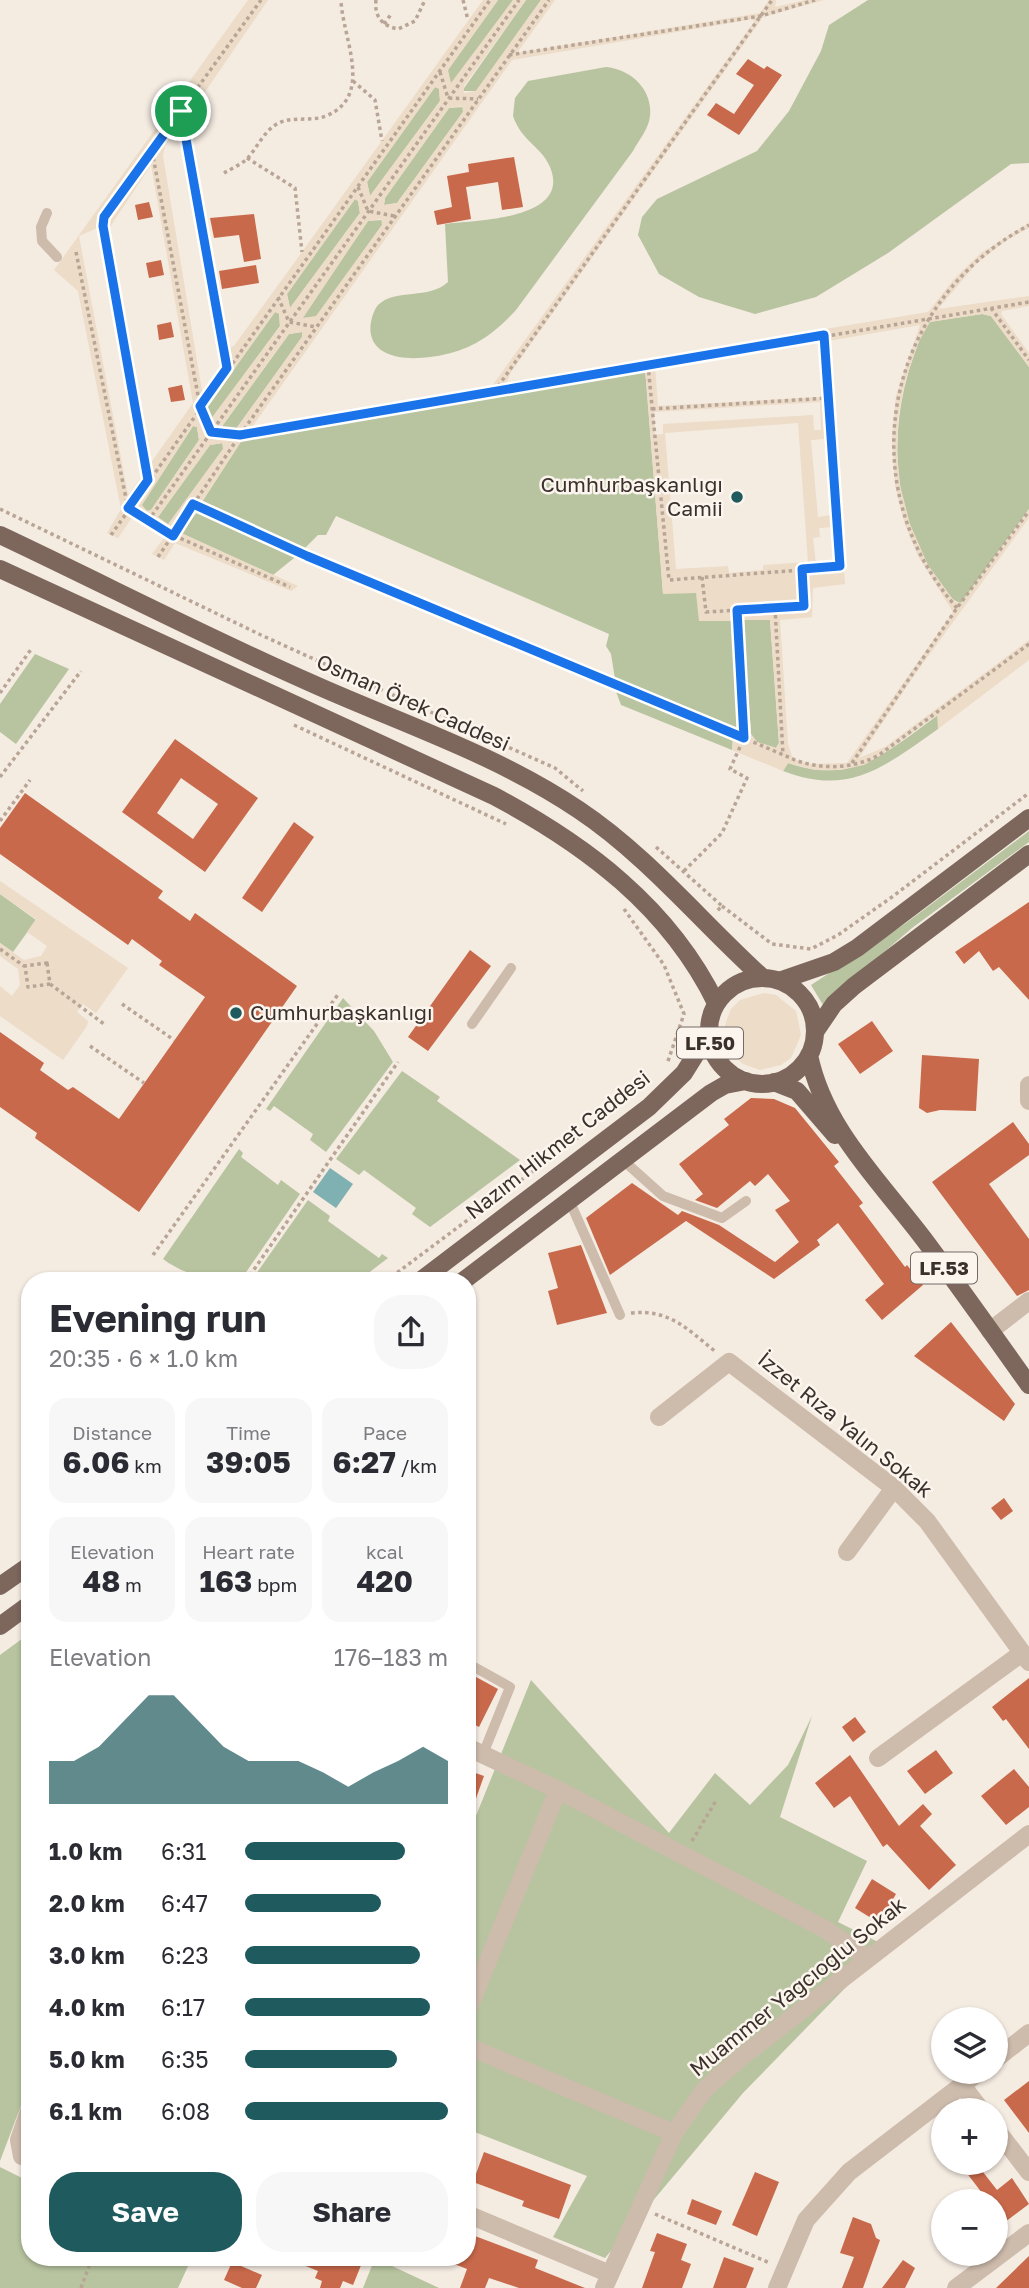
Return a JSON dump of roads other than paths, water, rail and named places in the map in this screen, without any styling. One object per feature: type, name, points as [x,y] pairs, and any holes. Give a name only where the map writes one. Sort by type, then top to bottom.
[{"type":"main road","name":"Osman Örek Caddesi","points":[[0,535],[309,682],[504,767],[579,810],[640,858],[706,926],[771,979]]},
{"type":"main road","points":[[0,569],[482,791],[547,824],[589,853],[659,917],[703,976],[716,1003]]},
{"type":"main road","name":"LF.50","points":[[774,1082],[746,1081],[724,1068],[711,1046],[709,1033],[710,1017],[716,1003],[736,984],[771,979],[834,962],[857,948],[1029,818]]},
{"type":"main road","points":[[815,1032],[834,1004],[854,986],[1029,854]]},
{"type":"main road","points":[[771,979],[801,995],[814,1018],[815,1032],[809,1055],[794,1073],[774,1082]]},
{"type":"main road","name":"Nazım Hikmet Caddesi","points":[[432,1272],[649,1107],[684,1073],[709,1033]]},
{"type":"main road","name":"LF.53","points":[[809,1055],[813,1076],[855,1154]]},
{"type":"main road","points":[[475,1272],[725,1085],[746,1081]]},
{"type":"main road","name":"LF.53","points":[[774,1082],[797,1091],[855,1154],[922,1237],[1029,1385]]},
{"type":"main road","points":[[0,1586],[21,1571]]},
{"type":"main road","points":[[0,1626],[21,1611]]},
{"type":"street","points":[[1029,1085],[1029,1101]]},
{"type":"street","points":[[990,1331],[1029,1301]]},
{"type":"street","name":"İzzet Rıza Yalın Sokak","points":[[659,1418],[729,1362],[894,1488],[927,1521],[1026,1657]]},
{"type":"street","points":[[847,1552],[894,1488]]},
{"type":"street","points":[[878,1758],[1026,1657]]},
{"type":"street","points":[[476,1750],[558,1790],[825,1929],[867,1958]]},
{"type":"street","points":[[476,1990],[558,1790]]},
{"type":"street","name":"Muammer Yağcıoğlu Sokak","points":[[607,2281],[674,2133],[705,2089],[867,1958],[1029,1834]]},
{"type":"street","points":[[1008,2050],[1029,2033]]},
{"type":"street","points":[[476,2050],[674,2133]]},
{"type":"street","points":[[777,2288],[806,2220],[849,2172],[961,2085],[971,2098]]},
{"type":"street","points":[[1008,2145],[1029,2172]]},
{"type":"street","points":[[476,2218],[607,2281]]},
{"type":"street","points":[[956,2288],[1029,2233]]},
{"type":"lane","points":[[47,214],[41,226],[42,241],[57,257]]},
{"type":"lane","points":[[472,1024],[511,968]]},
{"type":"lane","points":[[624,1161],[663,1196],[722,1218],[746,1201]]},
{"type":"lane","points":[[570,1202],[620,1315]]},
{"type":"lane","points":[[476,1668],[510,1687],[476,1748]]},
{"type":"water","points":[[330,1168],[353,1184],[336,1208],[313,1192]]},
{"type":"place","name":"Cumhurbaşkanlığı Camii","points":[[737,497]]},
{"type":"place","name":"Cumhurbaşkanlığı","points":[[236,1013]]}]
